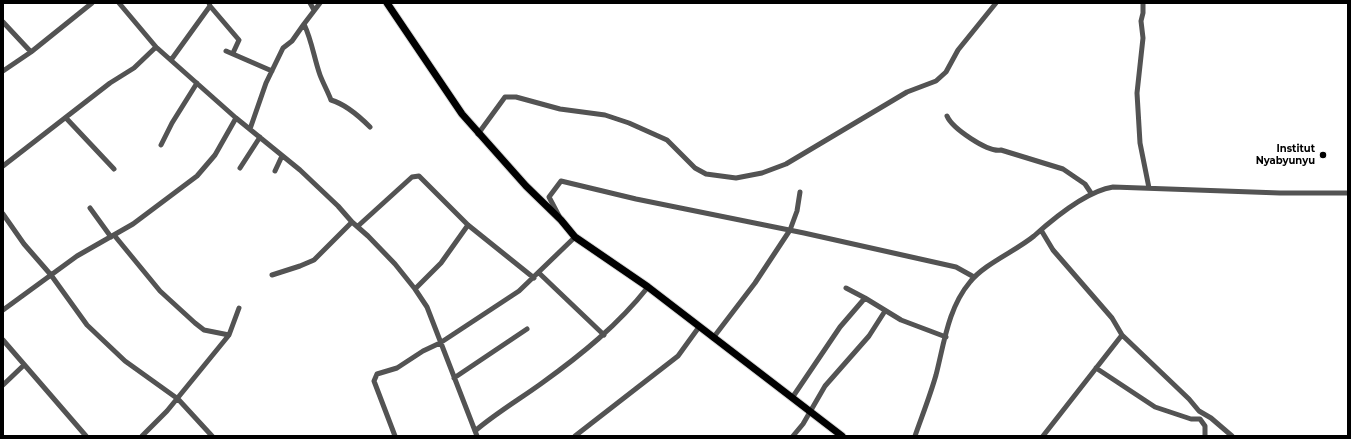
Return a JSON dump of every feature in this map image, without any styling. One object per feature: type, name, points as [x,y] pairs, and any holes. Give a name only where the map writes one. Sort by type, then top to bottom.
[{"type":"highway","points":[[387,3],[439,82],[478,134],[526,186],[561,220],[575,237],[648,287],[842,436]]},
{"type":"street","points":[[3,71],[31,52],[92,3]]},
{"type":"street","points":[[119,3],[156,47],[338,206],[416,289],[427,307],[476,434],[604,335],[630,310],[648,287]]},
{"type":"street","points":[[310,3],[314,10]]},
{"type":"street","points":[[250,129],[266,83],[284,48],[292,41],[320,3]]},
{"type":"street","points":[[478,134],[505,97],[510,96],[560,109],[605,115],[629,122],[667,140],[695,168],[706,174],[736,178],[762,173],[792,161],[907,92],[936,81],[946,72],[958,50],[996,3]]},
{"type":"street","points":[[1143,3],[1141,21],[1143,38],[1137,93],[1140,143],[1149,188]]},
{"type":"street","points":[[171,60],[210,5],[239,40],[233,54]]},
{"type":"street","points":[[3,22],[31,52]]},
{"type":"street","points":[[304,24],[312,41],[319,74],[330,93],[330,99],[358,116],[370,127]]},
{"type":"street","points":[[3,166],[110,83],[134,68],[156,47]]},
{"type":"street","points":[[226,51],[272,71]]},
{"type":"street","points":[[161,145],[172,123],[196,83]]},
{"type":"street","points":[[947,116],[949,121],[963,133],[983,145],[995,151],[1007,152],[1063,169],[1085,184],[1091,193]]},
{"type":"street","points":[[66,118],[114,169]]},
{"type":"street","points":[[3,310],[77,256],[144,216],[197,176],[215,155],[236,118]]},
{"type":"street","points":[[240,168],[260,137]]},
{"type":"street","points":[[275,170],[282,156]]},
{"type":"street","points":[[358,226],[412,177],[419,176],[468,225],[534,278]]},
{"type":"street","points":[[561,220],[549,197],[561,181],[636,199],[790,230],[956,267],[974,277]]},
{"type":"street","points":[[915,436],[928,401],[956,302],[974,277],[1023,245],[1040,230],[1091,193],[1113,187],[1280,193],[1348,193]]},
{"type":"street","points":[[713,338],[755,283],[790,230],[797,211],[800,192]]},
{"type":"street","points":[[90,208],[112,236],[160,291],[195,323],[204,330],[229,335]]},
{"type":"street","points":[[3,214],[24,244],[51,275],[87,325],[125,361],[178,399],[212,436]]},
{"type":"street","points":[[272,275],[314,260],[352,222]]},
{"type":"street","points":[[416,289],[441,263],[468,225]]},
{"type":"street","points":[[1040,230],[1054,250],[1112,318],[1122,335],[1189,399],[1199,411],[1211,418],[1232,436]]},
{"type":"street","points":[[395,436],[374,381],[375,376],[397,368],[423,351],[440,343],[519,291],[575,237]]},
{"type":"street","points":[[539,273],[604,335]]},
{"type":"street","points":[[846,288],[900,320],[946,337]]},
{"type":"street","points":[[792,398],[840,326],[865,298]]},
{"type":"street","points":[[142,436],[178,399],[229,335],[239,308]]},
{"type":"street","points":[[793,436],[810,412],[825,386],[869,336],[886,311]]},
{"type":"street","points":[[575,436],[678,356],[699,327]]},
{"type":"street","points":[[454,378],[527,329]]},
{"type":"street","points":[[1043,436],[1122,335]]},
{"type":"street","points":[[3,340],[86,436]]},
{"type":"street","points":[[3,385],[24,365]]},
{"type":"street","points":[[1096,368],[1155,407],[1191,419],[1200,419],[1205,426],[1205,436]]},
{"type":"place","name":"Institut Nyabyunyu","points":[[1323,155]]}]
